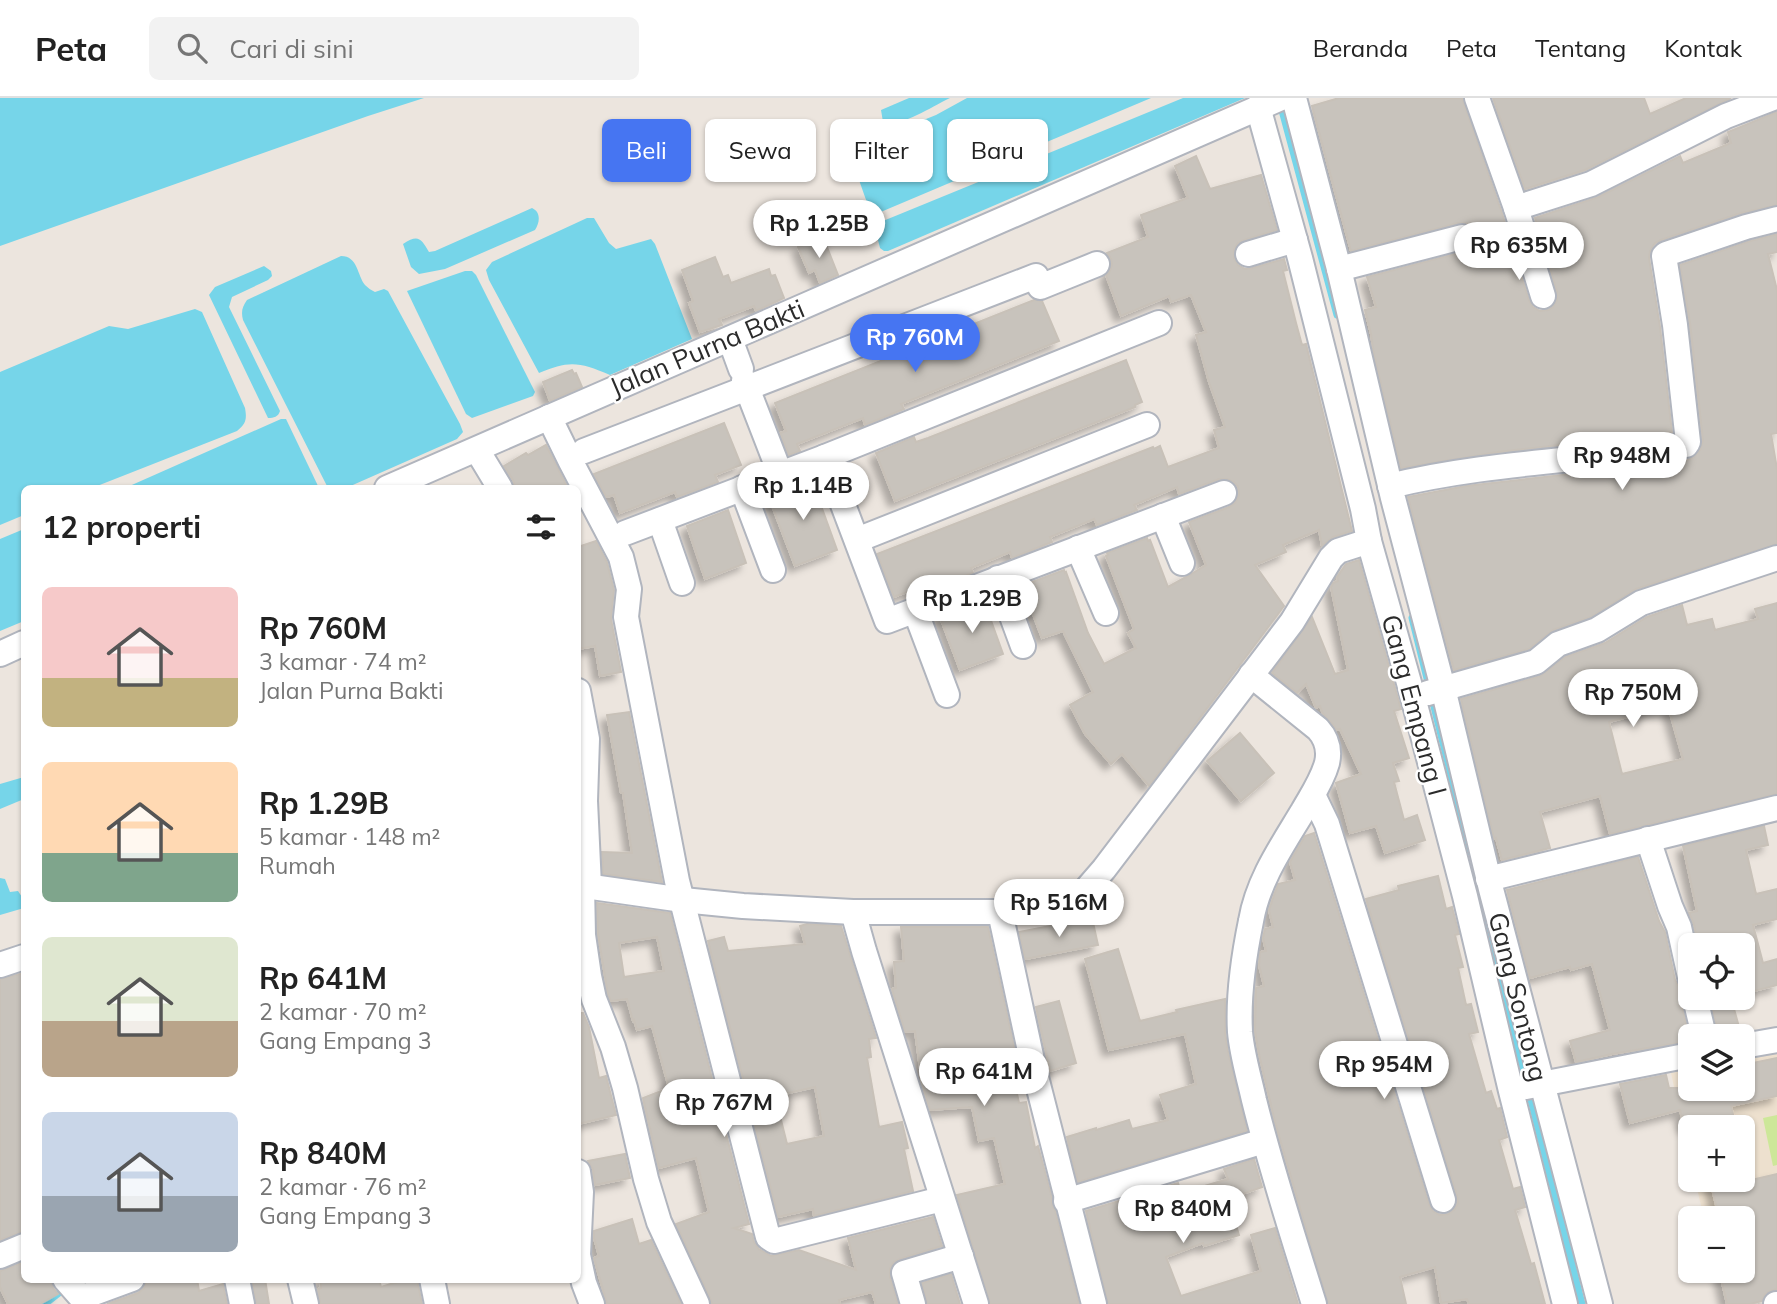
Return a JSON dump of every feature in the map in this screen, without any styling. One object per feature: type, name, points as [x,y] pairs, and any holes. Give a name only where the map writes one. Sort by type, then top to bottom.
[{"type":"street","points":[[1294,98],[1316,254],[1428,693],[1536,663],[1558,644],[1597,630],[1641,603],[1777,558]]},
{"type":"street","points":[[1477,98],[1516,208],[1543,296]]},
{"type":"street","points":[[1516,208],[1591,184],[1726,116],[1773,98]]},
{"type":"street","name":"Gang Empang I","points":[[1268,103],[1316,254],[1380,500],[1369,541],[1428,693],[1481,890],[1526,1087],[1565,1304]]},
{"type":"street","name":"Jalan Purna Bakti","points":[[394,485],[1268,103]]},
{"type":"street","points":[[1380,500],[1417,479],[1479,469],[1686,445],[1688,442],[1675,325],[1664,257],[1666,254],[1746,227],[1777,219]]},
{"type":"street","points":[[1248,254],[1316,254],[1462,237]]},
{"type":"street","points":[[584,451],[744,379],[1036,276],[1041,286],[1097,264]]},
{"type":"street","points":[[625,533],[825,457],[1159,323]]},
{"type":"street","points":[[730,339],[779,473]]},
{"type":"street","points":[[549,417],[621,557],[629,589],[626,617],[677,881],[769,1239],[774,1241],[942,1199]]},
{"type":"street","points":[[856,540],[1147,425]]},
{"type":"street","points":[[477,450],[498,485]]},
{"type":"street","points":[[825,457],[887,621],[1224,493]]},
{"type":"street","points":[[742,488],[773,570]]},
{"type":"street","points":[[1163,516],[1182,563]]},
{"type":"street","points":[[660,520],[682,583]]},
{"type":"street","points":[[583,885],[683,900],[853,912],[1000,912],[1067,906],[1079,899],[1104,869],[1292,622],[1331,558],[1338,551],[1369,541]]},
{"type":"street","points":[[1078,548],[1106,613]]},
{"type":"street","points":[[998,578],[1023,646]]},
{"type":"street","points":[[915,610],[947,695]]},
{"type":"street","points":[[0,654],[21,644]]},
{"type":"street","points":[[1251,675],[1326,738],[1328,761],[1313,795],[1262,882],[1252,911],[1240,1002],[1241,1045],[1264,1141],[1314,1304]]},
{"type":"street","points":[[581,707],[587,739],[583,935],[589,976],[594,999],[613,1047],[625,1088],[659,1222],[697,1304]]},
{"type":"street","points":[[1313,795],[1327,824],[1443,1200]]},
{"type":"street","points":[[1481,890],[1648,839],[1777,808]]},
{"type":"street","points":[[1648,839],[1680,933]]},
{"type":"street","points":[[853,912],[976,1304]]},
{"type":"street","points":[[1000,912],[1033,1065],[1094,1304]]},
{"type":"street","points":[[0,965],[21,958]]},
{"type":"street","points":[[1755,1044],[1777,1040]]},
{"type":"street","points":[[1526,1087],[1678,1057]]},
{"type":"street","name":"Gang Sontong","points":[[1526,1087],[1600,1304]]},
{"type":"street","points":[[1066,1201],[1264,1141]]},
{"type":"street","points":[[0,1255],[21,1246]]},
{"type":"street","points":[[913,1304],[904,1273],[961,1256]]},
{"type":"street","points":[[581,1269],[592,1304]]},
{"type":"street","points":[[68,1283],[85,1301],[123,1283]]},
{"type":"street","points":[[238,1283],[242,1304]]},
{"type":"street","points":[[301,1283],[306,1304]]},
{"type":"street","points":[[433,1283],[437,1304]]},
{"type":"shaded area","points":[[1777,1052],[1777,1216],[1755,1217],[1755,1206],[1701,1206],[1698,1192],[1755,1192],[1755,1115],[1680,1115],[1671,1073],[1678,1072],[1678,1101],[1755,1101],[1755,1057]]},
{"type":"green space","points":[[1777,1115],[1777,1165],[1773,1166],[1763,1118]]},
{"type":"water","points":[[0,98],[424,98],[0,246]]},
{"type":"water","points":[[909,98],[950,98],[907,119],[882,119],[881,110]]},
{"type":"water","points":[[967,98],[1151,98],[1048,141],[1048,119],[947,119],[947,182],[952,182],[871,214],[860,182],[933,182],[933,119],[926,119]]},
{"type":"water","points":[[1183,98],[1245,98],[888,251],[880,248],[875,228],[883,221],[978,182],[1048,182],[1048,153]]},
{"type":"water","points":[[532,208],[539,218],[535,230],[445,269],[419,274],[411,267],[403,244],[412,239],[419,239],[429,252],[435,251]]},
{"type":"water","points":[[587,218],[594,218],[609,243],[616,249],[651,239],[692,339],[610,375],[575,364],[539,373],[486,270],[492,262]]},
{"type":"water","points":[[341,256],[351,259],[368,288],[375,292],[384,289],[388,291],[463,432],[457,439],[353,485],[326,485],[243,320],[243,307],[247,300]]},
{"type":"water","points":[[264,266],[271,271],[272,276],[232,297],[229,307],[280,411],[277,416],[270,418],[209,295],[215,287]]},
{"type":"water","points":[[472,271],[476,275],[535,392],[533,396],[472,418],[466,414],[407,291]]},
{"type":"water","points":[[195,309],[202,312],[245,408],[244,424],[237,431],[100,485],[21,485],[21,516],[0,525],[0,372],[109,326],[128,329]]},
{"type":"water","points":[[286,419],[318,485],[132,485]]},
{"type":"water","points":[[21,530],[21,622],[0,631],[0,539]]},
{"type":"water","points":[[21,778],[21,800],[0,809],[0,784]]},
{"type":"water","points":[[0,878],[5,879],[10,892],[18,891],[21,896],[21,909],[0,915]]},
{"type":"building","points":[[1339,98],[1462,98],[1529,300],[1533,307],[1540,311],[1553,307],[1557,292],[1535,218],[1598,197],[1680,156],[1683,163],[1731,143],[1728,132],[1777,112],[1777,205],[1741,213],[1661,240],[1655,243],[1650,251],[1672,432],[1498,452],[1401,468],[1365,310],[1376,307],[1367,277],[1466,251],[1473,247],[1476,234],[1472,226],[1458,223],[1351,251],[1312,106]]},
{"type":"building","points":[[1493,98],[1644,98],[1650,114],[1686,98],[1731,98],[1585,170],[1525,189]]},
{"type":"building","points":[[1196,156],[1210,189],[1261,175],[1277,230],[1238,243],[1234,258],[1238,265],[1245,269],[1284,259],[1287,270],[1283,271],[1302,345],[1306,344],[1352,531],[1333,537],[1322,546],[1319,530],[1283,545],[1286,552],[1255,565],[1284,606],[1149,786],[1122,754],[1111,764],[1085,734],[1070,705],[1093,692],[1063,631],[1042,638],[1023,588],[1024,585],[1064,570],[1088,633],[1104,664],[1136,648],[1128,633],[1134,629],[1107,553],[1147,538],[1168,587],[1188,576],[1206,565],[1189,522],[1235,503],[1239,495],[1234,482],[1219,479],[1179,494],[1177,487],[1134,505],[1137,510],[1097,525],[1094,519],[1050,537],[1052,542],[1012,558],[1010,552],[971,568],[973,573],[930,589],[928,584],[894,597],[877,554],[1153,447],[1154,449],[1160,446],[1168,467],[1219,448],[1214,430],[1225,427],[1196,335],[1206,332],[1191,295],[1171,302],[1169,296],[1121,316],[1106,275],[1112,265],[1107,253],[1148,237],[1141,215],[1188,198],[1175,166]]},
{"type":"building","points":[[1777,234],[1777,252],[1768,254],[1777,290],[1777,433],[1771,434],[1777,469],[1777,544],[1636,589],[1591,617],[1553,630],[1529,649],[1454,670],[1408,497],[1466,486],[1651,465],[1694,457],[1703,440],[1690,323],[1680,265]]},
{"type":"building","points":[[823,237],[838,275],[820,283],[815,270],[809,273],[798,247]]},
{"type":"building","points":[[715,257],[723,277],[728,275],[731,283],[769,269],[771,276],[775,275],[784,298],[756,311],[754,306],[719,319],[722,325],[700,332],[689,303],[693,301],[682,270]]},
{"type":"building","points":[[1034,300],[1042,301],[1059,341],[901,404],[904,409],[865,425],[863,418],[797,444],[800,451],[789,455],[780,433],[786,431],[775,403]]},
{"type":"building","points":[[1126,360],[1142,402],[1135,407],[895,501],[876,453],[914,437],[916,442],[928,438]]},
{"type":"building","points":[[572,370],[582,387],[550,401],[543,382]]},
{"type":"building","points":[[724,423],[741,465],[715,475],[718,482],[677,497],[675,492],[620,513],[614,495],[606,497],[594,474]]},
{"type":"building","points":[[546,445],[566,485],[514,485],[504,466],[526,453],[528,455]]},
{"type":"building","points":[[811,478],[837,550],[795,566],[768,495]]},
{"type":"building","points":[[728,510],[746,563],[705,579],[687,526]]},
{"type":"building","points":[[596,541],[607,562],[614,590],[611,619],[621,672],[600,676],[595,646],[581,648],[581,546]]},
{"type":"building","points":[[1359,560],[1401,709],[1394,711],[1409,758],[1393,763],[1399,781],[1394,782],[1404,820],[1417,815],[1425,840],[1385,853],[1376,826],[1350,833],[1336,783],[1361,774],[1340,729],[1337,730],[1323,714],[1320,706],[1316,708],[1306,684],[1297,693],[1272,673],[1312,617],[1335,674],[1348,670],[1331,587],[1338,581],[1337,577],[1346,564]]},
{"type":"building","points":[[982,601],[1003,654],[960,670],[940,617]]},
{"type":"building","points":[[1777,603],[1777,794],[1610,834],[1600,796],[1540,812],[1550,848],[1502,860],[1496,838],[1494,839],[1461,699],[1540,676],[1565,657],[1605,643],[1647,617],[1682,605],[1687,625],[1712,619],[1715,630],[1758,619],[1755,609]],"holes":[[[1668,706],[1683,759],[1622,774],[1609,722]]]},
{"type":"building","points":[[629,712],[662,882],[603,874],[602,852],[632,853],[607,715]]},
{"type":"building","points":[[1240,733],[1274,773],[1241,801],[1207,761]]},
{"type":"building","points":[[1764,826],[1768,845],[1746,850],[1756,894],[1777,889],[1777,919],[1753,925],[1763,963],[1777,959],[1777,985],[1755,991],[1755,933],[1696,933],[1689,913],[1697,911],[1683,846]]},
{"type":"building","points":[[1314,833],[1429,1204],[1433,1211],[1440,1215],[1454,1210],[1458,1203],[1457,1196],[1366,899],[1399,890],[1398,886],[1438,876],[1446,909],[1452,907],[1459,934],[1455,935],[1463,967],[1458,968],[1466,1005],[1471,1004],[1478,1032],[1469,1034],[1486,1093],[1491,1091],[1497,1109],[1500,1108],[1507,1137],[1499,1140],[1513,1189],[1520,1187],[1525,1207],[1515,1210],[1545,1304],[1469,1304],[1467,1299],[1441,1303],[1435,1267],[1400,1277],[1406,1304],[1328,1304],[1275,1122],[1255,1031],[1256,988],[1264,986],[1259,965],[1260,952],[1266,951],[1263,938],[1265,929],[1273,927],[1269,910],[1278,884],[1295,880],[1290,862],[1305,836]]},
{"type":"building","points":[[1638,857],[1665,932],[1678,984],[1678,1010],[1683,1010],[1686,1024],[1678,1024],[1678,1043],[1576,1062],[1570,1041],[1610,1030],[1592,964],[1530,978],[1507,890]]},
{"type":"building","points":[[597,903],[670,913],[749,1224],[734,1228],[752,1234],[759,1249],[771,1256],[799,1250],[856,1270],[848,1238],[933,1217],[942,1246],[900,1259],[894,1262],[890,1269],[898,1304],[876,1304],[872,1292],[839,1300],[840,1304],[712,1304],[676,1224],[709,1212],[696,1158],[659,1168],[643,1098],[669,1088],[652,1026],[637,1030],[627,999],[611,1001],[608,995],[598,934]],"holes":[[[657,937],[664,971],[624,977],[619,943]]]},
{"type":"building","points":[[1092,918],[1098,945],[1025,959],[1019,932]]},
{"type":"building","points":[[800,926],[841,926],[876,1038],[869,1039],[871,1057],[867,1058],[879,1127],[902,1122],[908,1148],[904,1149],[913,1191],[814,1216],[813,1209],[778,1217],[708,941],[724,937],[728,951],[805,944]],"holes":[[[815,1087],[824,1136],[787,1144],[775,1096]]]},
{"type":"building","points":[[901,927],[988,927],[1018,1064],[1011,1066],[1019,1103],[1026,1102],[1035,1148],[1038,1146],[1079,1304],[990,1304],[957,1195],[1005,1184],[994,1138],[979,1141],[972,1107],[930,1110],[922,1084],[915,1031],[905,1032],[892,989],[896,988],[894,962],[904,961]]},
{"type":"building","points":[[1118,949],[1140,1021],[1225,999],[1228,1051],[1247,1131],[1078,1182],[1067,1137],[1129,1120],[1132,1129],[1168,1120],[1160,1095],[1196,1084],[1185,1034],[1109,1050],[1085,959]]},
{"type":"building","points":[[21,974],[21,1232],[0,1240],[0,979]]},
{"type":"building","points":[[1059,1001],[1076,1063],[1050,1071],[1036,1007]]},
{"type":"building","points":[[1713,1010],[1734,1010],[1738,1024],[1716,1024]]},
{"type":"building","points":[[581,1013],[589,1027],[599,1078],[606,1076],[616,1115],[581,1123]]},
{"type":"building","points":[[1777,1058],[1777,1096],[1755,1101],[1755,1063]]},
{"type":"building","points":[[1666,1075],[1669,1088],[1678,1088],[1678,1101],[1754,1101],[1731,1106],[1733,1115],[1681,1115],[1680,1110],[1630,1123],[1620,1084]]},
{"type":"building","points":[[625,1154],[630,1178],[595,1185],[593,1169],[588,1161]]},
{"type":"building","points":[[1254,1159],[1262,1187],[1228,1199],[1239,1235],[1204,1246],[1203,1243],[1166,1257],[1181,1296],[1261,1271],[1251,1235],[1275,1228],[1298,1304],[1108,1304],[1086,1211],[1178,1183],[1181,1193],[1228,1179],[1224,1169]]},
{"type":"building","points":[[1777,1174],[1777,1289],[1768,1292],[1762,1301],[1727,1304],[1722,1283],[1755,1283],[1755,1206],[1716,1206],[1713,1192],[1755,1192],[1755,1179]]},
{"type":"building","points":[[632,1219],[639,1244],[651,1240],[681,1304],[607,1304],[594,1258],[599,1256],[594,1231]]},
{"type":"building","points":[[21,1263],[21,1283],[52,1283],[58,1294],[40,1304],[8,1304],[0,1287],[0,1271]]},
{"type":"building","points":[[951,1274],[960,1304],[927,1304],[922,1283]]},
{"type":"building","points":[[146,1283],[198,1283],[199,1291],[223,1284],[227,1304],[107,1304],[138,1293]]},
{"type":"building","points":[[253,1283],[266,1283],[269,1304],[256,1304]]},
{"type":"building","points":[[320,1283],[380,1283],[381,1287],[394,1283],[418,1283],[422,1304],[320,1304],[318,1289],[321,1288]]},
{"type":"waterway","points":[[1280,103],[1337,315]]},
{"type":"waterway","points":[[1412,618],[1470,852]]},
{"type":"waterway","points":[[1482,904],[1582,1304]]},
{"type":"waterway","points":[[45,1304],[64,1289]]}]
